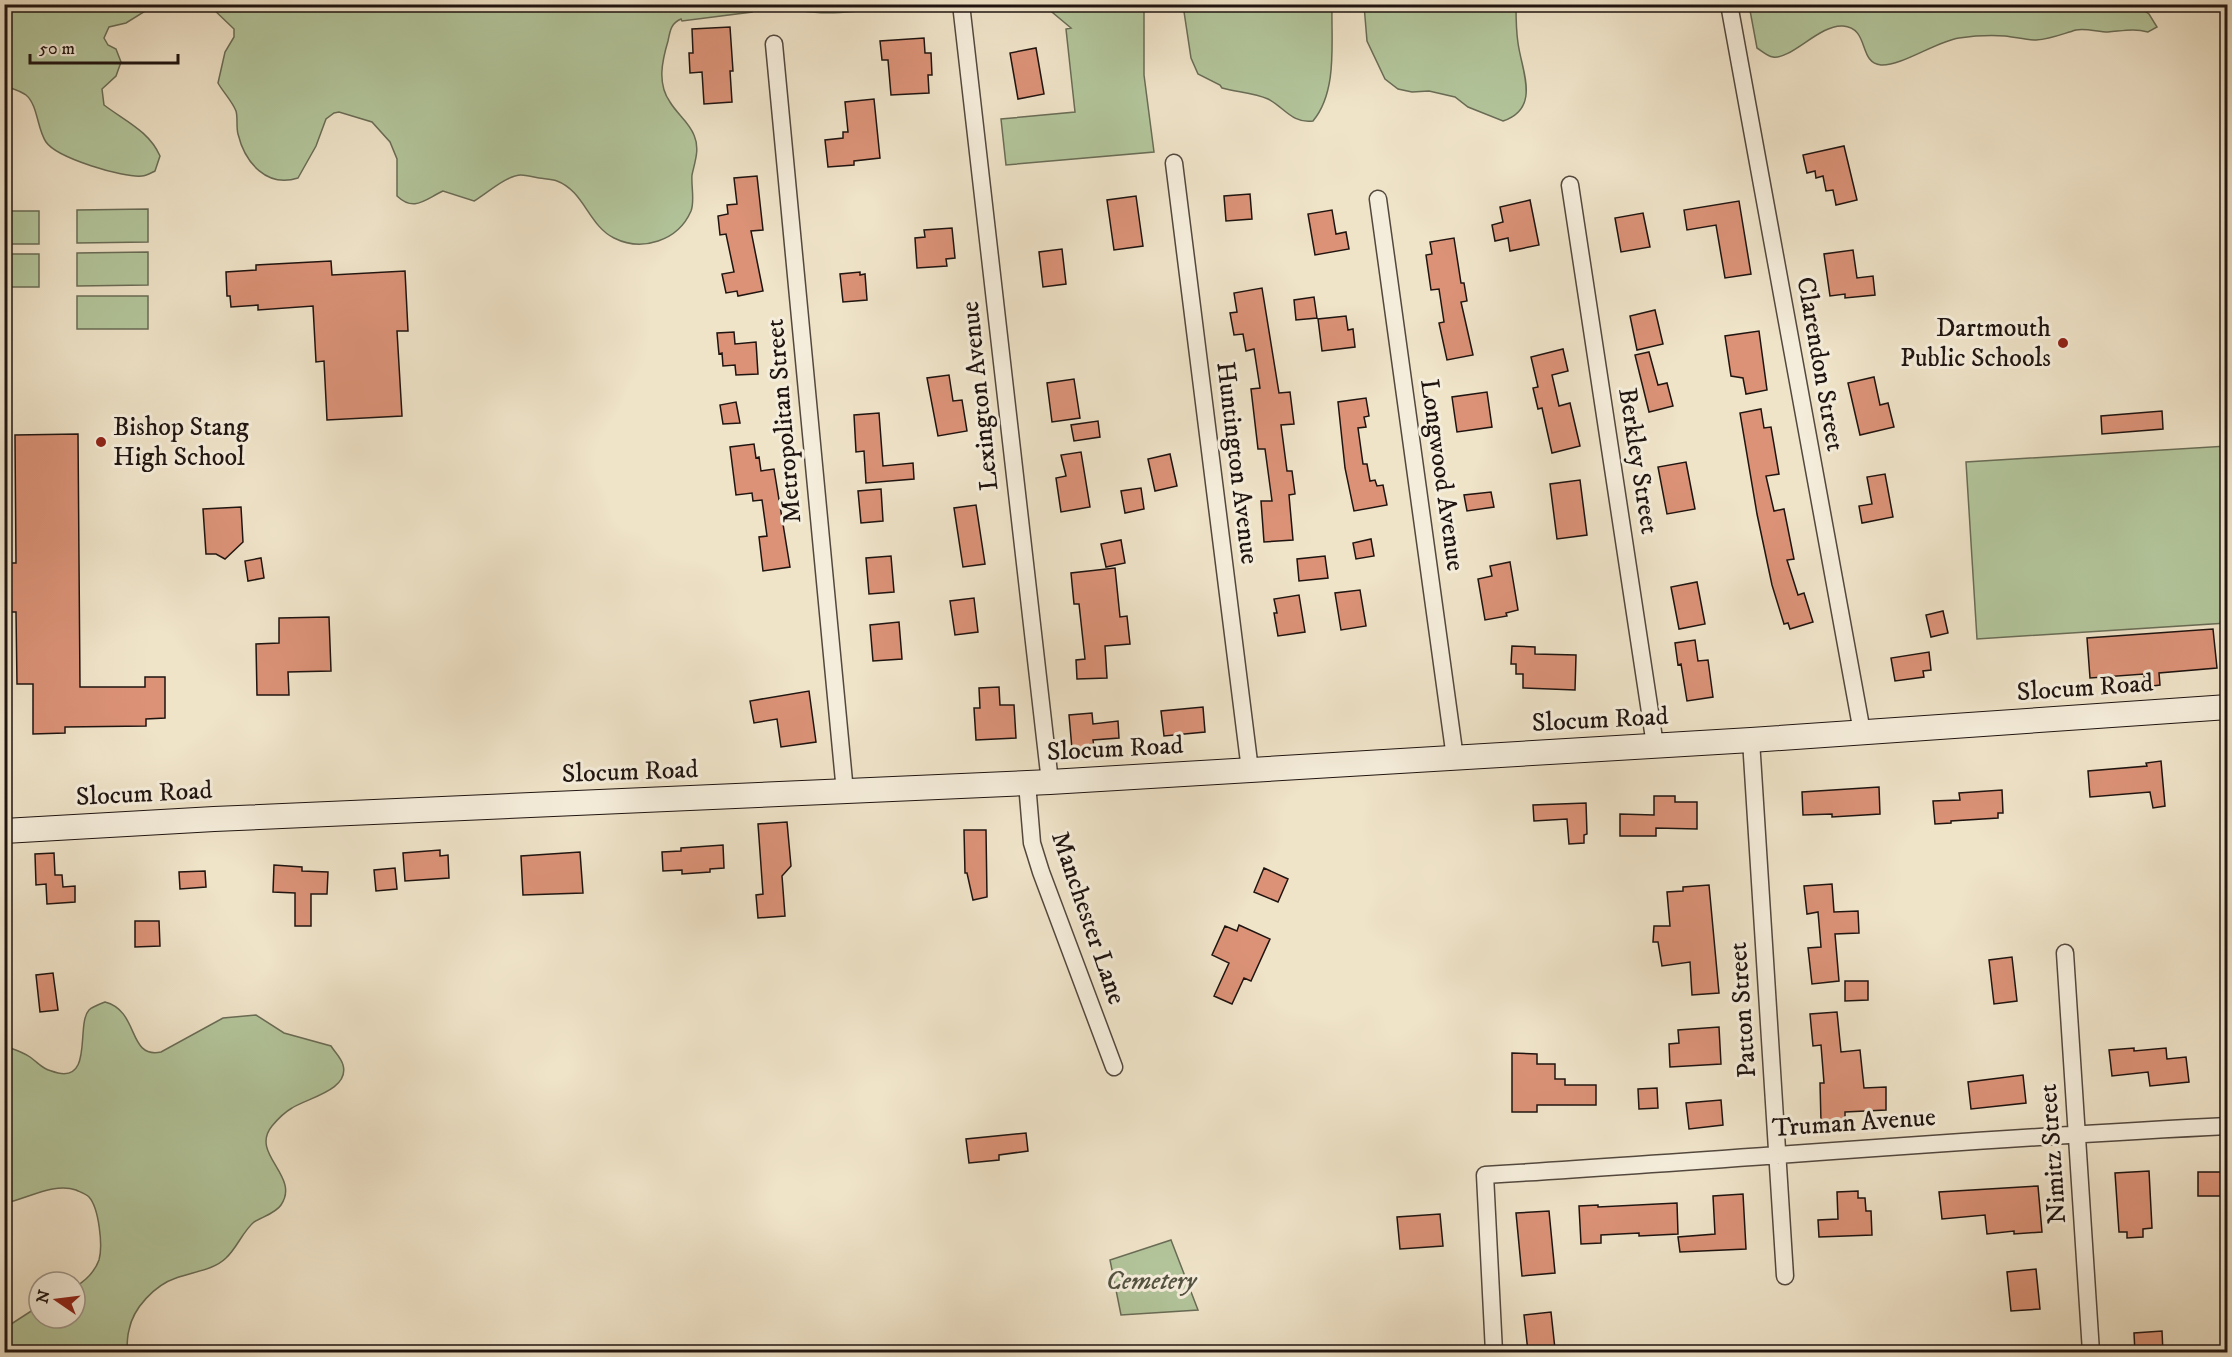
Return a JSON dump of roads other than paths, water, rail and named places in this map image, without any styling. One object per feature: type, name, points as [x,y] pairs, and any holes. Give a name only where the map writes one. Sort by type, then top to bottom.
[{"type":"main road","name":"Slocum Road","points":[[4,831],[420,809],[1038,782],[1751,740],[2228,707]]},
{"type":"street","name":"Lexington Avenue","points":[[961,4],[1038,782]]},
{"type":"street","name":"Clarendon Street","points":[[1729,4],[1862,732]]},
{"type":"street","name":"Metropolitan Street","points":[[774,44],[845,792]]},
{"type":"street","name":"Huntington Avenue","points":[[1174,163],[1250,770]]},
{"type":"street","name":"Berkley Street","points":[[1570,185],[1655,745]]},
{"type":"street","name":"Longwood Avenue","points":[[1378,199],[1455,758]]},
{"type":"street","name":"Patton Street","points":[[1751,740],[1785,1276]]},
{"type":"street","name":"Manchester Lane","points":[[1038,782],[1032,843],[1041,873],[1114,1067]]},
{"type":"street","name":"Nimitz Street","points":[[2065,953],[2091,1353]]},
{"type":"street","name":"Truman Avenue","points":[[1494,1353],[1485,1175],[2077,1133],[2228,1126]]},
{"type":"place","name":"Dartmouth Public Schools","points":[[2063,343]]},
{"type":"place","name":"Bishop Stang High School","points":[[101,442]]},
{"type":"park label","name":"Cemetery","points":[[1151,1281]]}]
